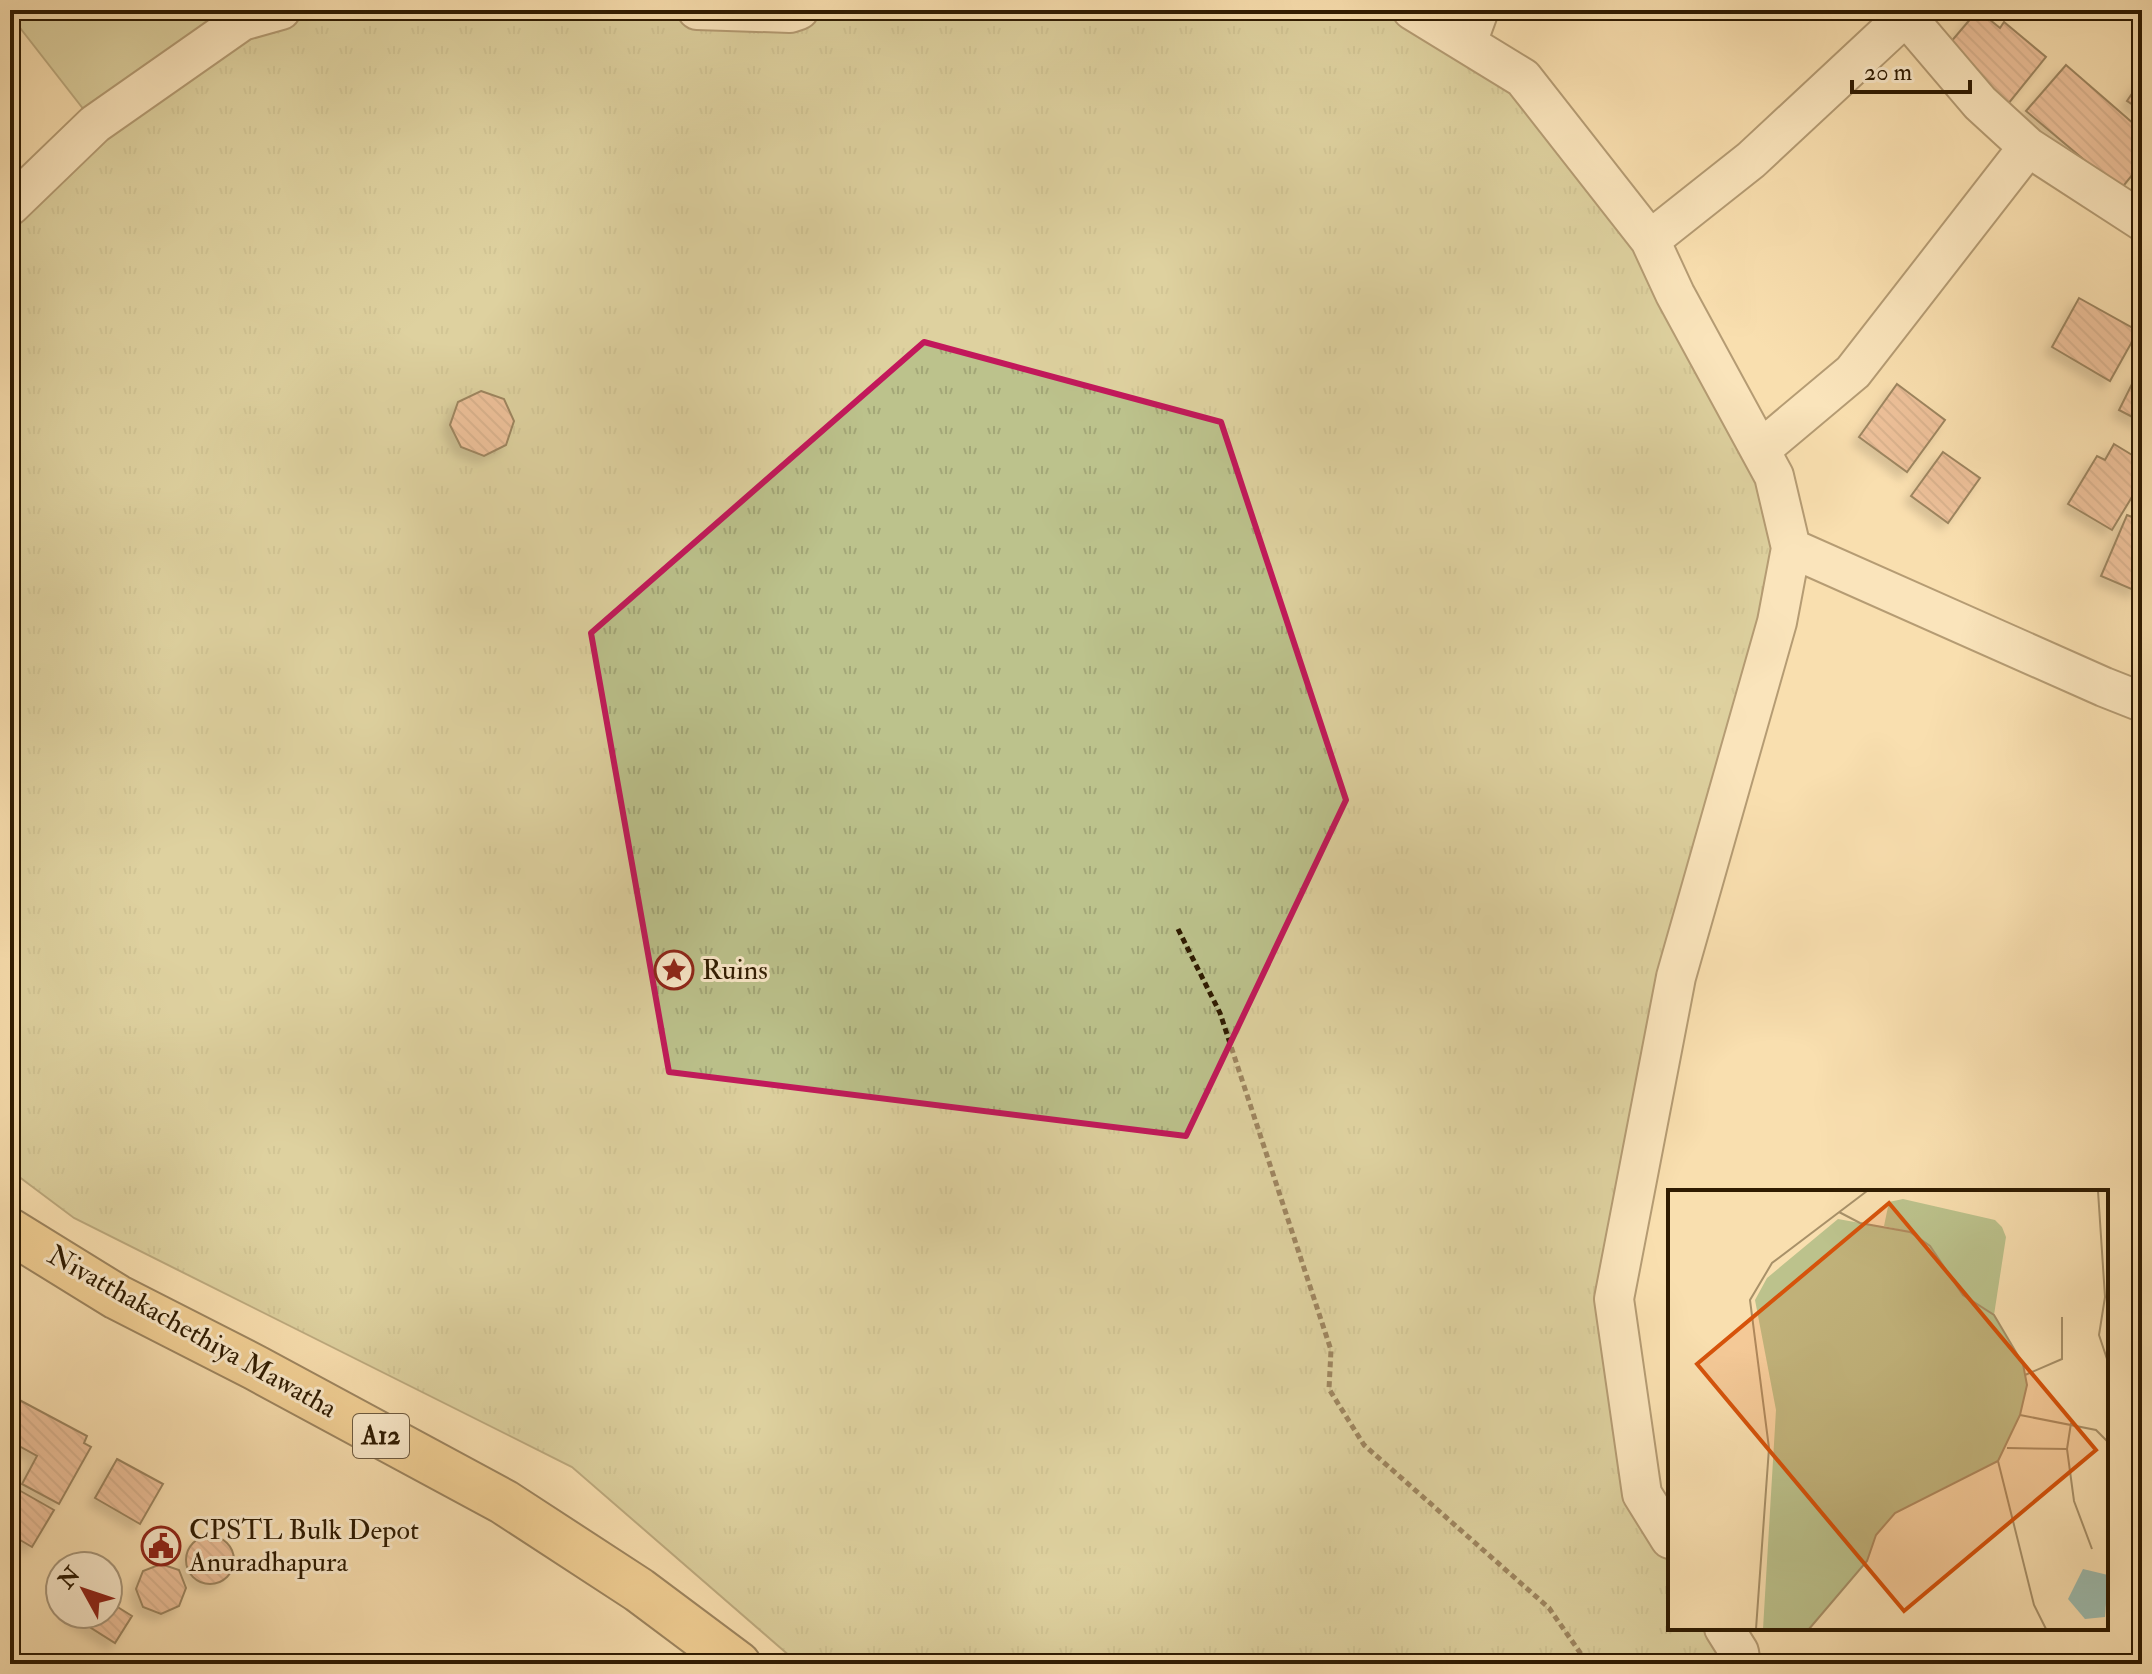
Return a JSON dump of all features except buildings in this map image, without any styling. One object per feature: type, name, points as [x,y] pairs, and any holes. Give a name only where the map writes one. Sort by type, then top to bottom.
[{"type":"highway","name":"Nivatthakachethiya Mawatha","points":[[10,1231],[117,1297],[504,1502],[639,1590],[738,1664]]},
{"type":"street","points":[[10,206],[95,124],[242,21],[281,10]]},
{"type":"street","points":[[697,10],[790,13],[799,10]]},
{"type":"street","points":[[1412,10],[1473,27],[1523,78],[1650,240],[1675,294],[1774,476],[1791,548],[1777,622],[1676,977],[1614,1299],[1642,1494],[1668,1536]]},
{"type":"street","points":[[1650,240],[1751,160],[1908,12],[1980,103],[2028,147],[2142,221]]},
{"type":"street","points":[[1760,450],[1853,372],[2028,147]]},
{"type":"street","points":[[1791,548],[2142,702]]},
{"type":"street","points":[[1725,1630],[1739,1652],[1741,1664]]},
{"type":"path","points":[[1178,929],[1220,1013],[1331,1350],[1329,1389],[1364,1445],[1549,1608],[1588,1664]]},
{"type":"highlighted area","points":[[924,342],[1221,422],[1346,800],[1186,1136],[669,1072],[591,633]]},
{"type":"green space","points":[[10,10],[281,10],[95,124],[10,15]]},
{"type":"green space","points":[[281,10],[1412,10],[1523,78],[1650,240],[1791,548],[1614,1299],[1668,1530],[1668,1630],[1725,1630],[1741,1664],[799,1664],[572,1467],[74,1218],[10,1170],[10,206]]},
{"type":"place","name":"Ruins","points":[[674,970]]},
{"type":"place","name":"CPSTL Bulk Depot Anuradhapura","points":[[161,1546]]}]
